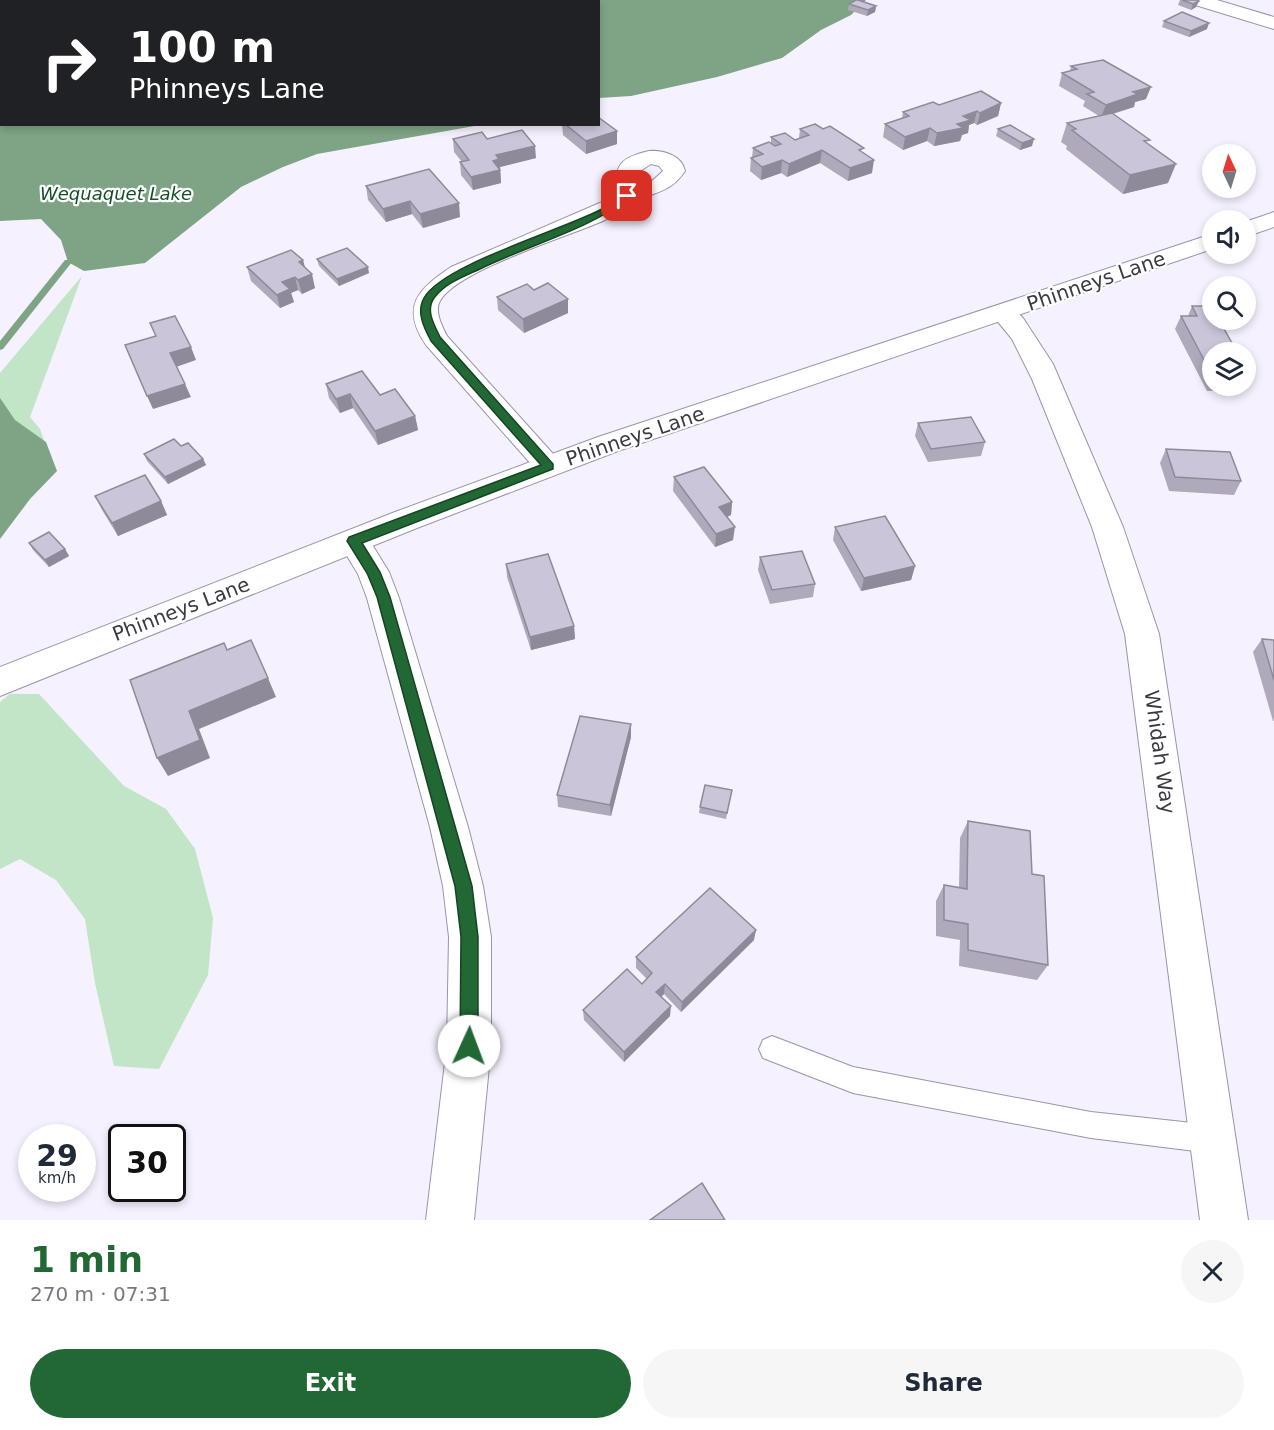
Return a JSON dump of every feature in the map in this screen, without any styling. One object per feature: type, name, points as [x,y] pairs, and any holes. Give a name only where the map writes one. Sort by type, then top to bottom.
[{"type":"street","points":[[1198,0],[1274,23]]},
{"type":"street","points":[[549,466],[435,339],[426,318],[426,305],[429,297],[448,280],[516,248],[607,210],[627,196]]},
{"type":"street","points":[[1256,226],[1274,219]]},
{"type":"street","name":"Phinneys Lane","points":[[0,682],[549,466],[1202,245]]},
{"type":"street","name":"Whidah Way","points":[[1003,312],[1030,345],[1117,551],[1135,607],[1145,655],[1171,833],[1211,1139],[1224,1220]]},
{"type":"street","points":[[354,541],[373,572],[383,597],[463,886],[470,937],[469,1046],[450,1220]]},
{"type":"lane","points":[[772,1049],[853,1080],[1091,1125],[1211,1139]]},
{"type":"shaded area","points":[[82,276],[30,417],[40,429],[45,443],[0,447],[0,373]]},
{"type":"shaded area","points":[[10,694],[39,694],[124,786],[166,809],[195,849],[213,918],[208,975],[159,1069],[114,1066],[95,983],[85,919],[56,880],[20,859],[0,869],[0,702]]},
{"type":"water","name":"Wequaquet Lake","points":[[600,0],[866,0],[851,15],[821,30],[782,58],[717,77],[631,96],[600,98]]},
{"type":"water","name":"Wequaquet Lake","points":[[0,126],[474,126],[317,154],[283,167],[241,187],[145,263],[84,271],[68,262],[61,240],[41,219],[0,221]]},
{"type":"water","points":[[0,398],[15,420],[46,442],[57,471],[30,499],[0,539]]},
{"type":"building","points":[[856,0],[876,6],[868,10],[849,4]]},
{"type":"building","points":[[1182,0],[1197,0],[1199,1],[1193,4]]},
{"type":"building","points":[[1182,12],[1209,23],[1191,31],[1164,21]]},
{"type":"building","points":[[1103,60],[1151,87],[1133,92],[1138,94],[1106,105],[1087,94],[1094,92],[1062,73],[1077,69],[1071,66]]},
{"type":"building","points":[[981,91],[1001,103],[980,113],[977,111],[963,116],[971,120],[957,124],[963,128],[937,133],[930,128],[905,137],[885,124],[909,116],[903,112],[933,102],[939,105]]},
{"type":"building","points":[[1112,113],[1150,140],[1144,141],[1176,164],[1130,175],[1072,130],[1076,129],[1067,123]]},
{"type":"building","points":[[600,118],[617,131],[586,141],[567,126],[600,126]]},
{"type":"building","points":[[815,124],[823,129],[830,126],[864,148],[859,150],[874,160],[850,168],[822,150],[789,164],[782,160],[762,167],[751,158],[763,154],[753,148],[769,142],[775,146],[781,144],[771,137],[785,133],[795,140],[809,135],[800,129]]},
{"type":"building","points":[[1010,125],[1034,139],[1022,143],[998,129]]},
{"type":"building","points":[[522,130],[535,146],[496,155],[499,159],[493,161],[500,170],[471,177],[460,162],[469,160],[453,139],[482,132],[487,139]]},
{"type":"building","points":[[429,169],[459,203],[420,214],[410,201],[383,209],[366,186]]},
{"type":"building","points":[[347,248],[368,267],[337,279],[317,259]]},
{"type":"building","points":[[291,250],[303,260],[299,262],[312,274],[298,280],[295,277],[282,282],[290,289],[277,295],[247,267]]},
{"type":"building","points":[[548,283],[568,299],[523,319],[497,297],[527,284],[534,290]]},
{"type":"building","points":[[1192,306],[1202,306],[1202,330],[1225,330],[1231,342],[1202,342],[1202,356],[1181,316],[1197,316]]},
{"type":"building","points":[[175,316],[191,347],[170,353],[185,384],[147,396],[125,345],[156,336],[150,323]]},
{"type":"building","points":[[362,371],[380,395],[395,389],[415,416],[375,431],[350,394],[336,399],[326,384]]},
{"type":"building","points":[[971,417],[985,442],[931,449],[918,423]]},
{"type":"building","points":[[174,439],[181,446],[188,443],[203,459],[165,477],[144,454]]},
{"type":"building","points":[[1166,449],[1230,452],[1241,481],[1175,477]]},
{"type":"building","points":[[704,467],[732,502],[719,507],[735,527],[716,534],[674,477]]},
{"type":"building","points":[[145,475],[161,501],[112,523],[95,496]]},
{"type":"building","points":[[885,516],[915,566],[864,578],[835,527]]},
{"type":"building","points":[[49,532],[65,549],[45,560],[29,543]]},
{"type":"building","points":[[802,551],[815,584],[772,590],[760,557]]},
{"type":"building","points":[[548,554],[574,626],[530,637],[506,564]]},
{"type":"building","points":[[1262,639],[1274,640],[1274,680]]},
{"type":"building","points":[[251,640],[268,678],[189,711],[200,740],[157,758],[130,680],[224,643],[227,650]]},
{"type":"building","points":[[580,716],[631,724],[610,805],[557,795]]},
{"type":"building","points":[[705,785],[732,790],[727,813],[700,807]]},
{"type":"building","points":[[968,821],[1030,831],[1032,874],[1044,876],[1048,965],[968,950],[968,924],[944,920],[944,885],[967,889]]},
{"type":"building","points":[[710,888],[756,930],[682,1002],[665,984],[656,992],[671,1006],[624,1052],[583,1010],[627,969],[642,984],[652,973],[636,957]]},
{"type":"building","points":[[702,1183],[725,1220],[650,1220]]},
{"type":"waterway","points":[[0,347],[68,262]]},
{"type":"route","points":[[469,1046],[470,937],[463,886],[449,827],[383,597],[373,572],[354,541],[549,466],[435,339],[426,318],[426,305],[436,289],[448,280],[472,267],[607,210],[627,196]]}]
